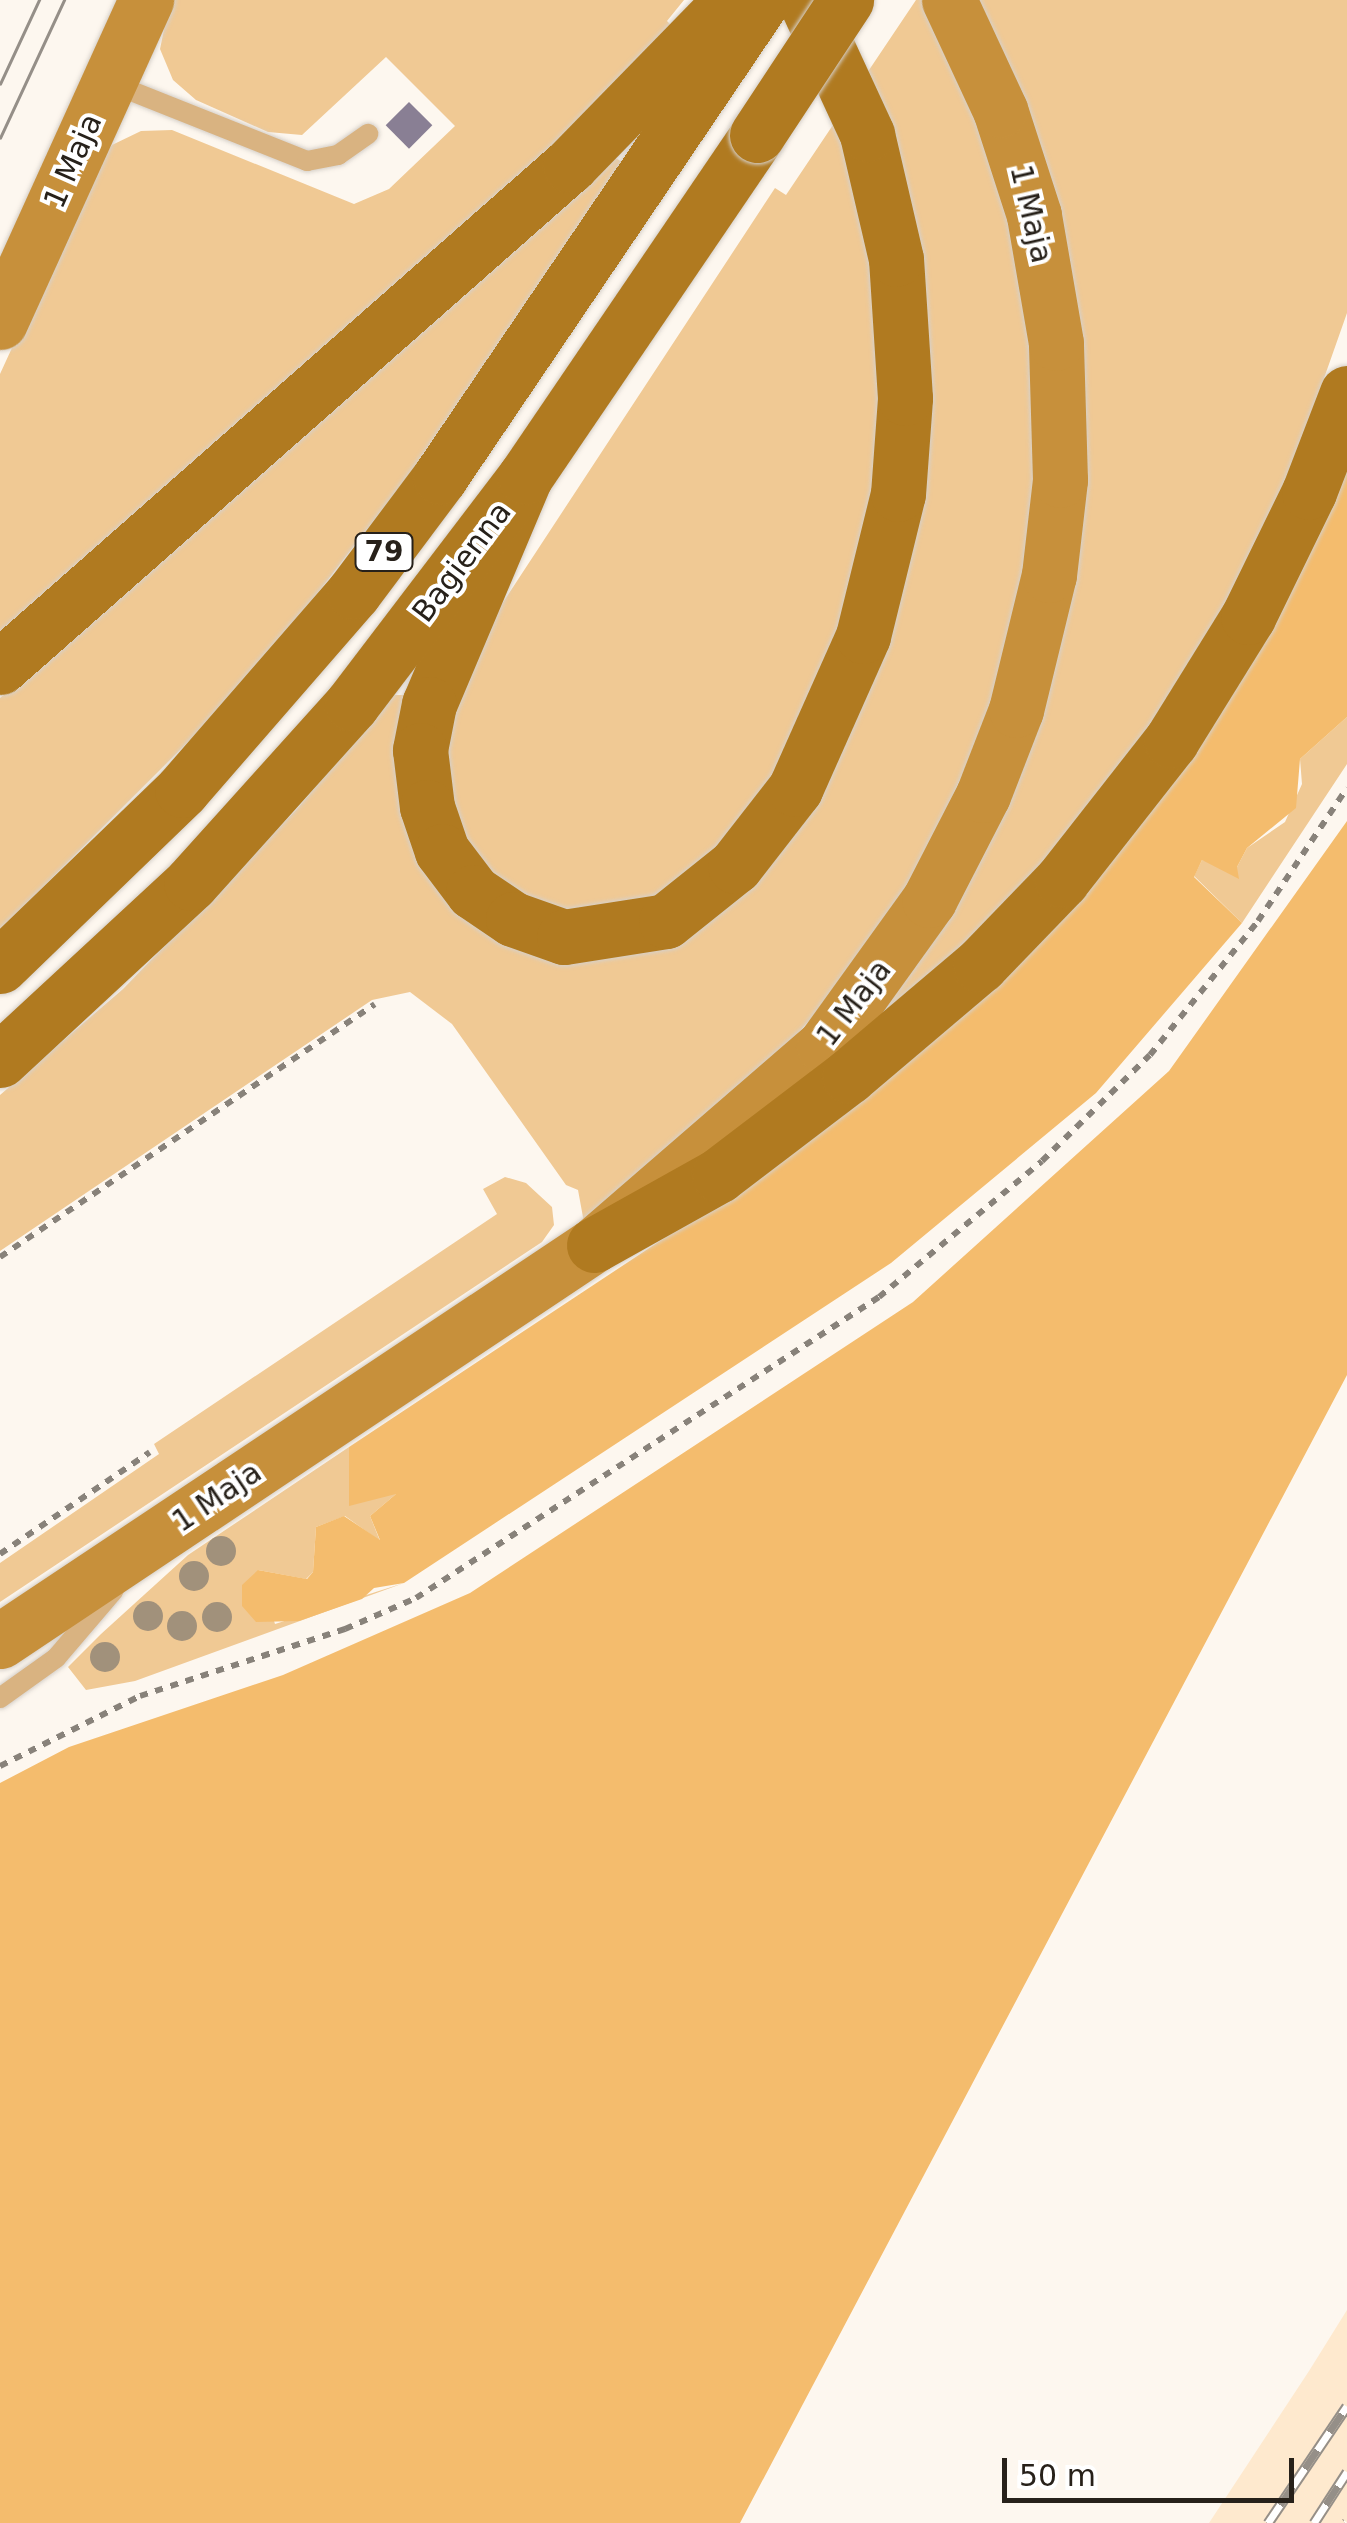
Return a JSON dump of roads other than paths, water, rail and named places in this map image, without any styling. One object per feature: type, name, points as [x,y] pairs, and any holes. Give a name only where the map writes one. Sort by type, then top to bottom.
[{"type":"main road","points":[[0,667],[570,165],[688,74],[731,0]]},
{"type":"main road","name":"79","points":[[0,966],[133,842],[308,649],[440,476],[688,74],[763,0]]},
{"type":"main road","points":[[526,477],[429,704],[420,750],[427,807],[442,851],[473,892],[513,918],[564,936],[666,921],[736,866],[795,789],[863,636],[898,494],[904,344],[888,218],[867,134],[805,0]]},
{"type":"main road","name":"Bagienna","points":[[0,1060],[125,950],[278,792],[402,642],[526,477],[846,0]]},
{"type":"main road","points":[[594,1245],[719,1175],[849,1076],[980,966],[1062,880],[1171,741],[1248,618],[1309,492],[1347,392]]},
{"type":"street","name":"1 Maja","points":[[0,322],[146,0]]},
{"type":"street","name":"1 Maja","points":[[0,1641],[594,1245],[834,1033],[946,870],[995,769],[1026,676],[1057,517],[1056,344],[1018,154],[949,0]]},
{"type":"lane","points":[[109,82],[308,161],[338,156],[368,134]]},
{"type":"lane","points":[[0,1698],[56,1658],[165,1531]]},
{"type":"tram line","points":[[0,84],[39,0]]},
{"type":"tram line","points":[[0,138],[64,0]]},
{"type":"railway","points":[[1268,2523],[1347,2406]]},
{"type":"railway","points":[[1314,2523],[1347,2472]]}]
